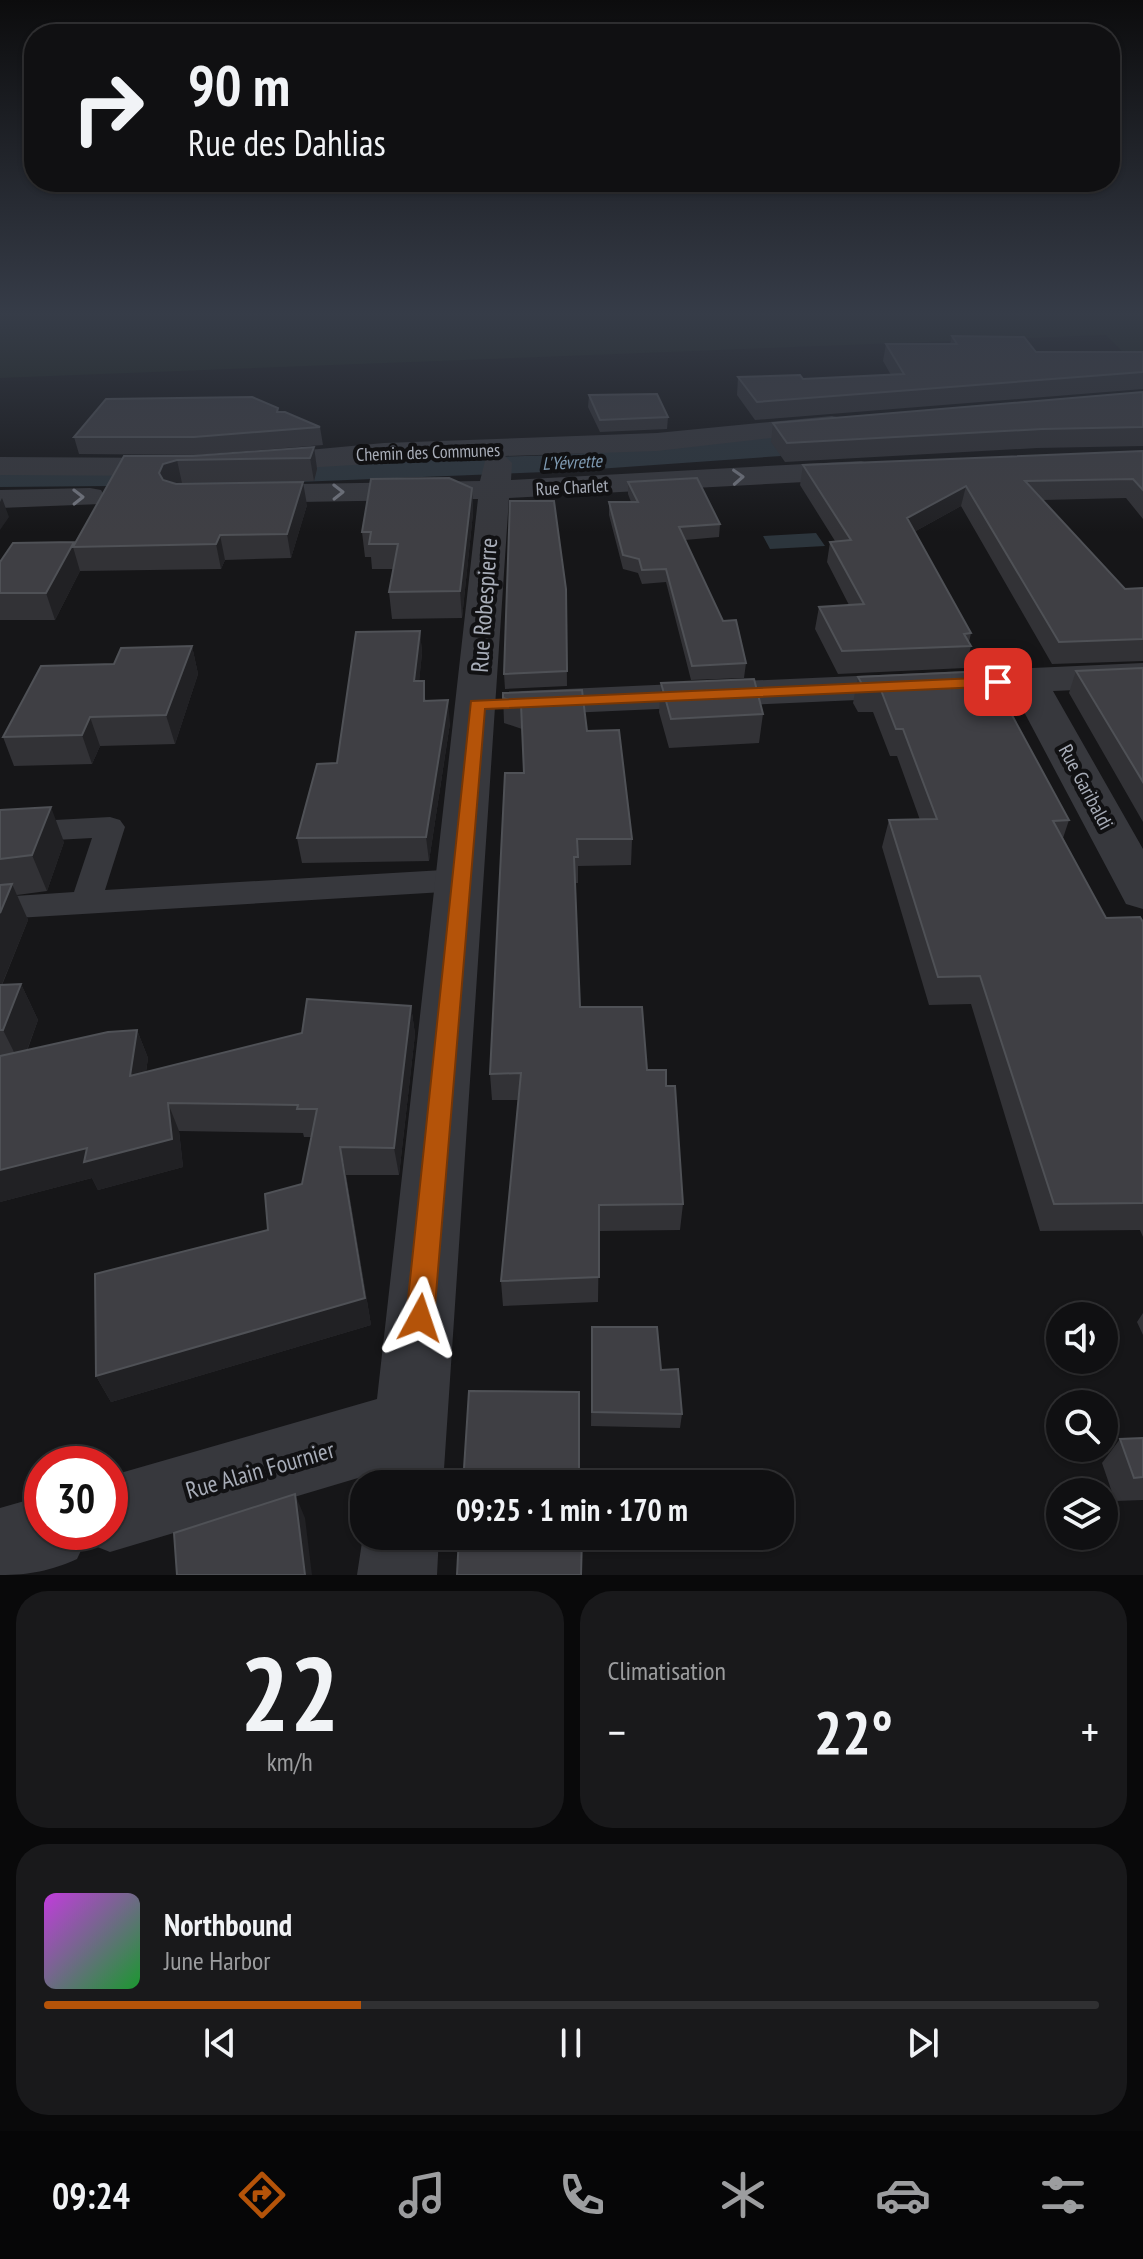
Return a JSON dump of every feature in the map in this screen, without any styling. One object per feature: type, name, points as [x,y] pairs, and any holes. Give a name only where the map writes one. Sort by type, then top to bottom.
[{"type":"street","name":"Chemin des Communes","points":[[229,464],[384,452],[496,467],[657,442],[860,421]]},
{"type":"street","points":[[0,466],[31,486],[133,496],[178,495]]},
{"type":"street","points":[[31,486],[198,467]]},
{"type":"street","name":"Rue Charlet","points":[[224,495],[496,467],[895,468]]},
{"type":"street","name":"Rue Robespierre","points":[[407,1455],[477,705],[496,467]]},
{"type":"street","points":[[477,705],[1143,675]]},
{"type":"street","name":"Rue Garibaldi","points":[[1028,681],[1143,892]]},
{"type":"street","name":"Rue Alain Fournier","points":[[128,1510],[407,1455]]},
{"type":"street","points":[[0,1547],[24,1540]]},
{"type":"street","points":[[397,1575],[399,1550]]},
{"type":"lane","points":[[0,833],[110,827],[86,902]]},
{"type":"lane","points":[[0,908],[460,880]]},
{"type":"water","name":"L'Yévrette","points":[[773,437],[781,456],[569,471],[225,485],[0,487],[0,471],[561,455]]},
{"type":"water","points":[[816,533],[825,546],[770,549],[763,536]]},
{"type":"building","points":[[744,386],[969,386],[757,402]]},
{"type":"building","points":[[1143,392],[1143,427],[1042,429],[787,443],[773,423]]},
{"type":"building","points":[[657,394],[668,417],[600,420],[589,395]]},
{"type":"building","points":[[252,397],[278,408],[277,412],[285,412],[320,427],[194,437],[74,437],[106,399]]},
{"type":"building","points":[[314,447],[310,458],[177,460],[163,464],[159,473],[163,480],[176,484],[303,482],[287,534],[220,535],[216,544],[73,547],[124,456],[193,456]]},
{"type":"building","points":[[1143,451],[1143,490],[1133,479],[1025,481],[1125,589],[1143,588],[1143,639],[1059,642],[966,486],[907,518],[971,633],[964,634],[971,646],[842,651],[819,607],[864,604],[830,542],[851,540],[803,465]]},
{"type":"building","points":[[449,478],[472,488],[460,591],[389,592],[398,544],[369,544],[371,532],[362,532],[371,479]]},
{"type":"building","points":[[697,478],[720,524],[679,527],[723,621],[736,620],[746,663],[692,666],[666,569],[642,570],[639,559],[623,555],[609,502],[638,502],[628,482]]},
{"type":"building","points":[[510,501],[554,501],[566,589],[567,671],[504,674]]},
{"type":"building","points":[[74,542],[46,593],[0,593],[0,562],[13,543]]},
{"type":"building","points":[[420,631],[414,681],[424,681],[424,701],[448,700],[426,837],[297,838],[317,764],[337,763],[356,632]]},
{"type":"building","points":[[192,646],[166,715],[90,717],[82,735],[3,737],[41,666],[114,664],[121,648]]},
{"type":"building","points":[[1143,668],[1143,782],[1076,671]]},
{"type":"building","points":[[988,671],[1069,820],[1053,821],[1106,918],[1140,917],[1143,922],[1143,1203],[1054,1204],[980,976],[938,977],[889,820],[937,819],[903,729],[896,729],[879,685],[863,686],[858,677]]},
{"type":"building","points":[[754,679],[763,714],[671,719],[661,683]]},
{"type":"building","points":[[582,690],[587,731],[619,730],[632,839],[577,839],[578,857],[574,857],[580,1007],[642,1007],[647,1070],[666,1070],[666,1086],[675,1086],[683,1204],[599,1205],[599,1277],[501,1281],[521,1073],[490,1074],[505,773],[524,773],[521,704],[503,698],[503,693]]},
{"type":"building","points":[[51,807],[32,855],[0,859],[0,810]]},
{"type":"building","points":[[12,884],[0,913],[0,885]]},
{"type":"building","points":[[21,984],[3,1030],[0,1030],[0,985]]},
{"type":"building","points":[[307,999],[411,1006],[394,1148],[340,1147],[365,1298],[96,1376],[95,1274],[268,1230],[265,1194],[302,1184],[317,1109],[297,1109],[298,1105],[168,1103],[172,1139],[84,1162],[87,1148],[0,1170],[0,1056],[108,1032],[137,1030],[130,1076],[302,1033]]},
{"type":"building","points":[[592,1327],[657,1327],[661,1370],[678,1369],[682,1414],[592,1412]]},
{"type":"building","points":[[469,1391],[579,1392],[579,1470],[464,1470]]},
{"type":"building","points":[[1143,1438],[1143,1477],[1134,1478],[1120,1439]]},
{"type":"building","points":[[295,1494],[305,1575],[177,1575],[174,1533]]},
{"type":"building","points":[[458,1550],[582,1550],[581,1575],[457,1575]]},
{"type":"route","points":[[420,1318],[477,705],[998,682]]}]
